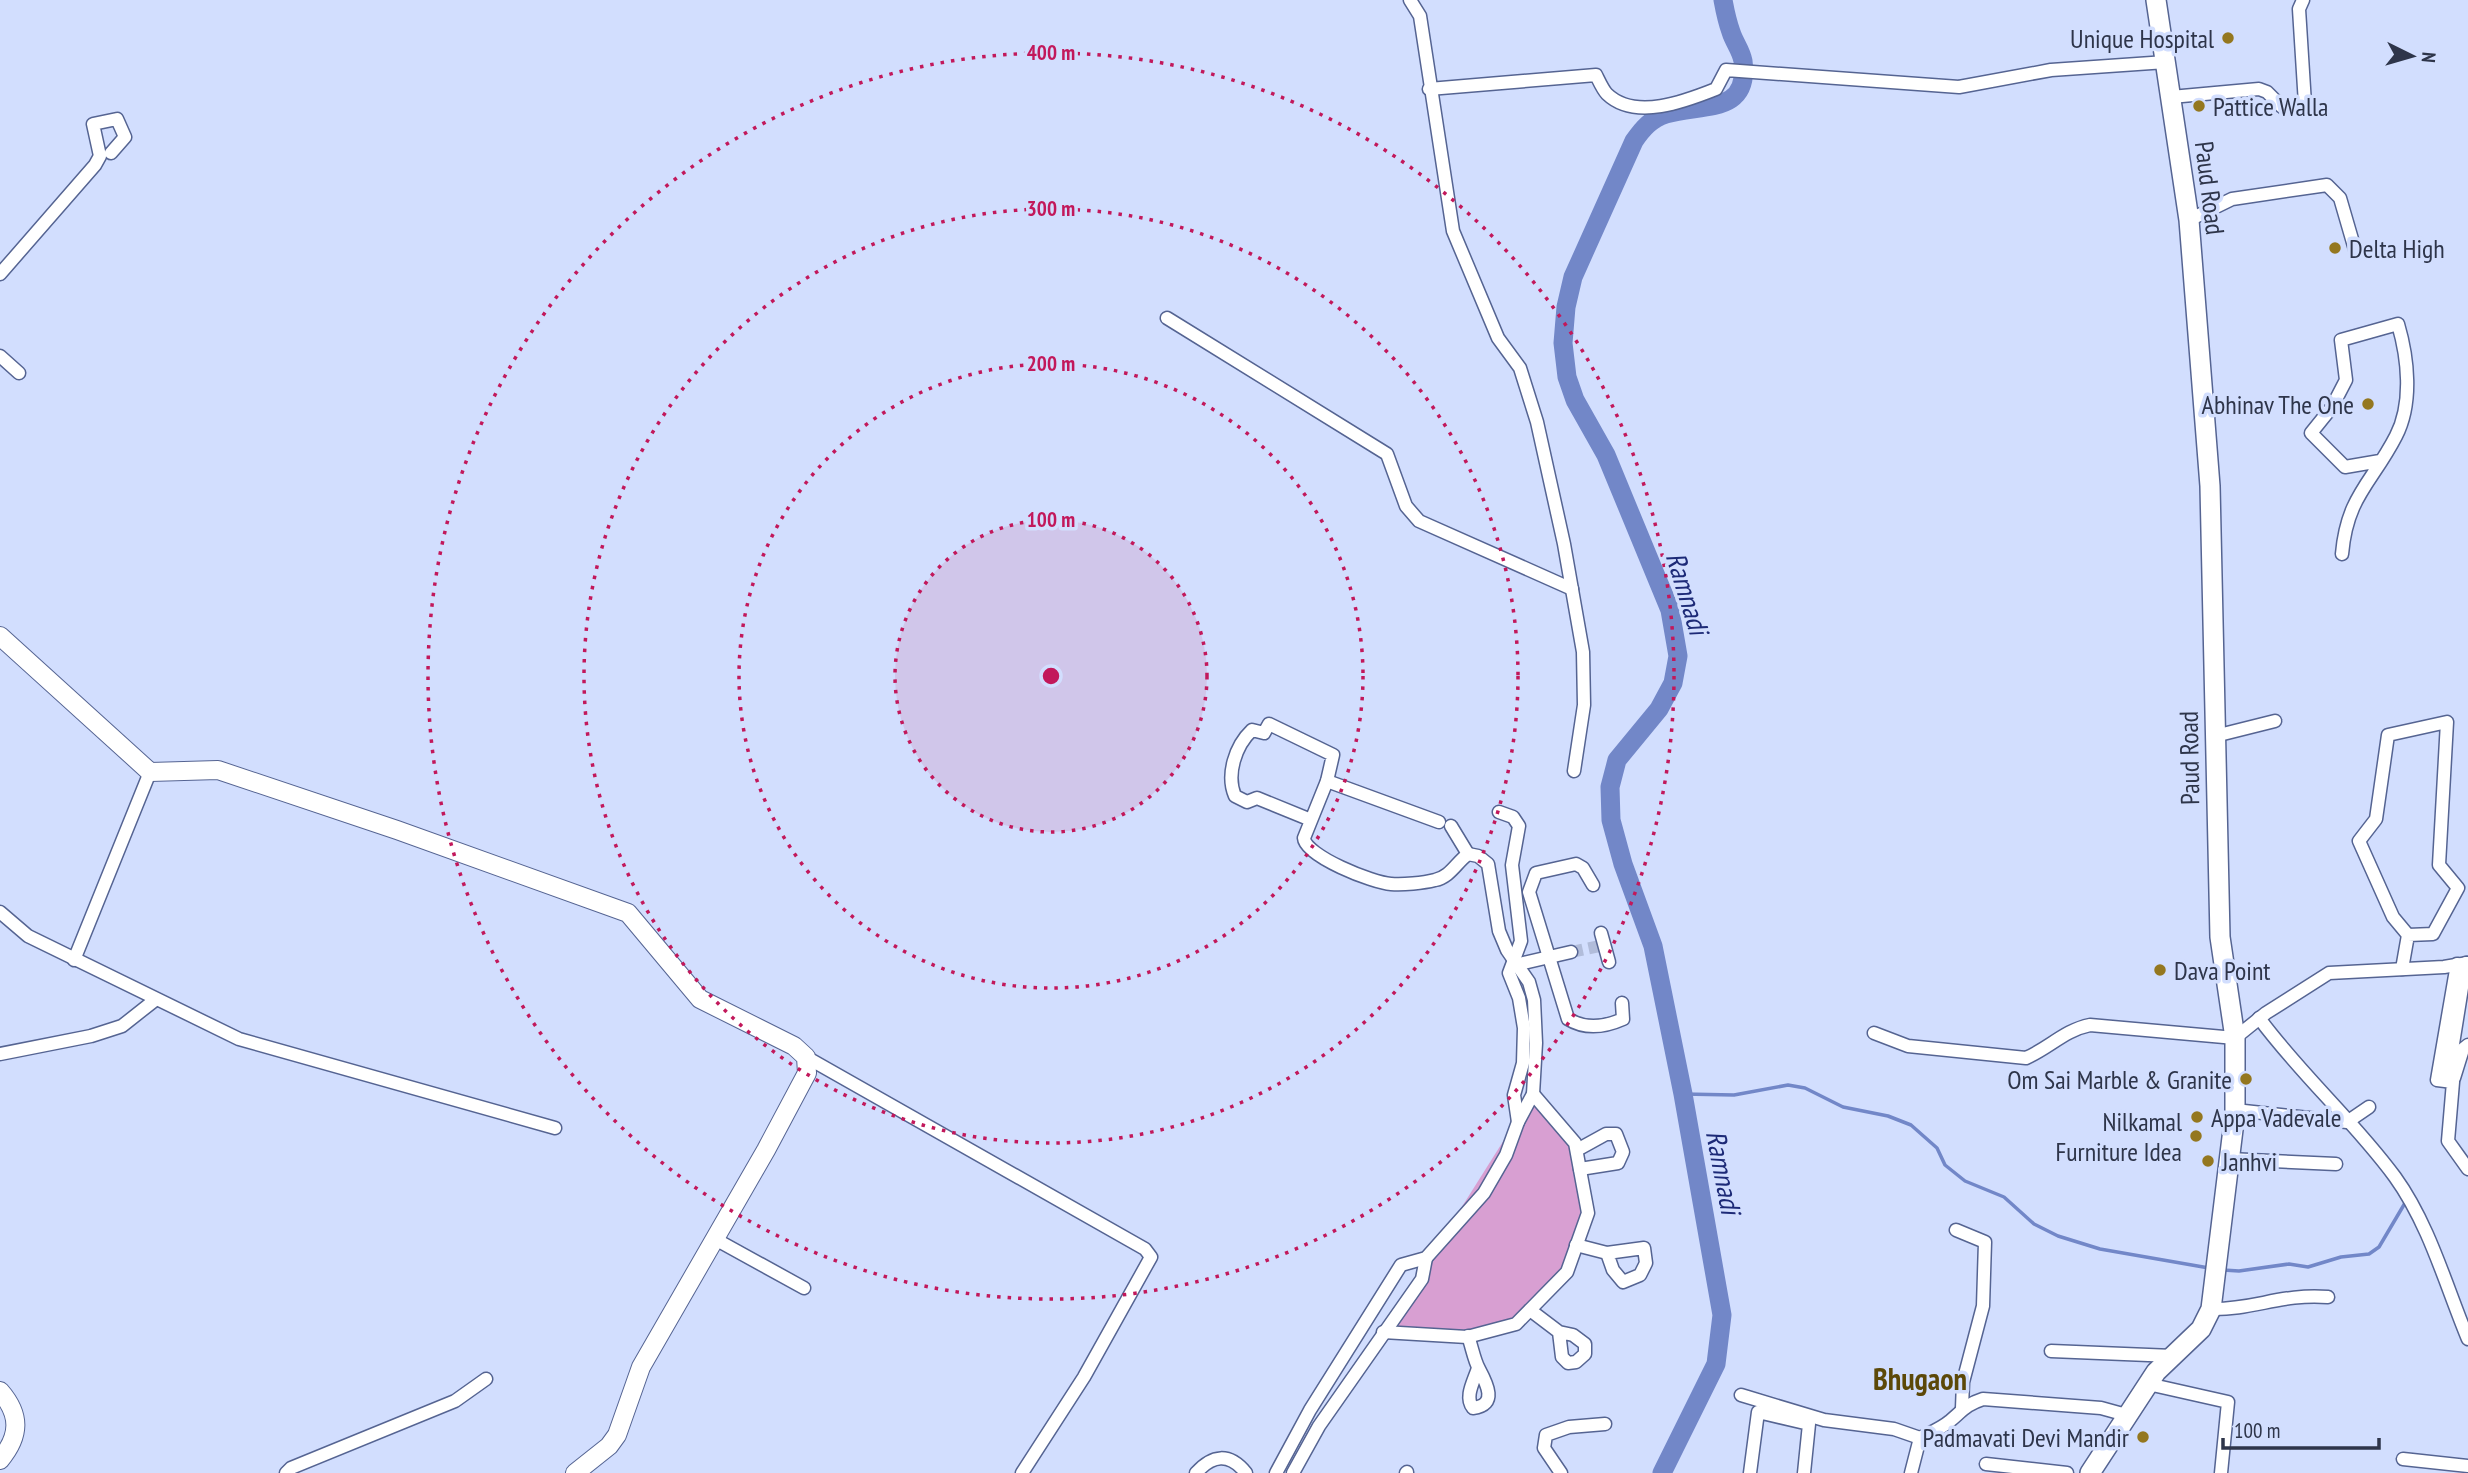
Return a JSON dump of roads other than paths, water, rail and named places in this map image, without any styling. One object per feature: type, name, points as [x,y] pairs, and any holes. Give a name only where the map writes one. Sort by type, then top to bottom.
[{"type":"main road","name":"Paud Road","points":[[2090,1473],[2130,1416],[2133,1405],[2148,1384],[2201,1329],[2211,1309],[2235,1110],[2235,1038],[2220,937],[2210,486],[2189,220],[2156,0]]},
{"type":"street","points":[[1410,0],[1420,16],[1429,89],[1453,231],[1498,338],[1520,368],[1537,422],[1583,652],[1584,683],[1574,771]]},
{"type":"street","points":[[2171,97],[2259,89],[2267,92],[2282,107],[2305,104],[2299,9],[2303,0]]},
{"type":"street","points":[[1429,89],[1596,75],[1607,95],[1641,109],[1685,102],[1716,89],[1726,71],[1959,87],[2050,71],[2166,62]]},
{"type":"street","points":[[0,274],[95,165],[100,156],[93,124],[117,119],[125,137],[111,153]]},
{"type":"street","points":[[2189,220],[2232,199],[2327,185],[2340,198],[2356,253]]},
{"type":"street","points":[[1167,318],[1388,454],[1406,506],[1419,521],[1572,589]]},
{"type":"street","points":[[2342,554],[2345,525],[2368,477],[2380,461],[2397,435],[2404,407],[2407,375],[2398,324],[2342,340],[2346,380],[2332,407],[2311,433],[2345,467],[2380,461]]},
{"type":"street","points":[[0,356],[19,373]]},
{"type":"street","points":[[0,636],[150,772],[218,769],[628,913],[700,999],[794,1046],[806,1058],[1144,1249],[1151,1257],[1084,1377],[1022,1473]]},
{"type":"street","points":[[2215,736],[2275,721]]},
{"type":"street","points":[[2402,969],[2408,935],[2393,917],[2359,841],[2376,819],[2388,735],[2447,722],[2439,865],[2458,888],[2433,934],[2408,935]]},
{"type":"street","points":[[1311,820],[1257,798],[1247,802],[1235,796],[1231,786],[1232,769],[1242,739],[1252,730],[1265,733],[1269,724],[1333,755],[1327,781],[1304,838],[1310,850],[1371,881],[1394,885],[1435,880],[1451,873],[1468,854]]},
{"type":"street","points":[[74,960],[150,772]]},
{"type":"street","points":[[1293,1473],[1319,1426],[1422,1279],[1426,1258],[1484,1193],[1506,1155],[1518,1122],[1534,1094],[1534,1000],[1530,982],[1507,950],[1499,931],[1488,864],[1478,856],[1468,854],[1445,824],[1327,781]]},
{"type":"street","points":[[1499,813],[1513,817],[1518,826],[1512,865],[1521,941],[1509,973],[1519,998],[1524,1028],[1522,1063],[1514,1095],[1518,1122]]},
{"type":"street","points":[[1593,885],[1583,868],[1576,864],[1536,873],[1529,891],[1568,1020],[1592,1027],[1613,1024],[1623,1020],[1622,1003]]},
{"type":"street","points":[[0,912],[28,936],[155,1000],[239,1038],[289,1055],[555,1128]]},
{"type":"street","points":[[1601,933],[1609,962]]},
{"type":"street","points":[[1516,960],[1571,952]]},
{"type":"street","points":[[1874,1033],[1908,1046],[1965,1055],[2026,1059],[2042,1051],[2071,1029],[2090,1025],[2235,1038],[2259,1018],[2329,973],[2464,963],[2456,991],[2445,1081],[2448,1141],[2468,1169]]},
{"type":"street","points":[[0,1054],[101,1033],[122,1026],[155,1000]]},
{"type":"street","points":[[2259,1018],[2289,1058],[2396,1178],[2414,1210],[2468,1339]]},
{"type":"street","points":[[2445,1081],[2468,1045]]},
{"type":"street","points":[[575,1473],[609,1446],[617,1435],[641,1367],[807,1073],[806,1058]]},
{"type":"street","points":[[1383,1332],[1468,1336],[1516,1324],[1567,1272],[1588,1213],[1577,1150],[1575,1143],[1534,1094]]},
{"type":"street","points":[[2235,1110],[2347,1122],[2369,1107]]},
{"type":"street","points":[[1577,1150],[1606,1134],[1616,1134],[1623,1152],[1618,1163],[1580,1169]]},
{"type":"street","points":[[2230,1159],[2336,1164]]},
{"type":"street","points":[[1956,1230],[1985,1242],[1983,1306],[1963,1382],[1962,1408]]},
{"type":"street","points":[[715,1239],[804,1288]]},
{"type":"street","points":[[1576,1245],[1607,1253]]},
{"type":"street","points":[[1276,1473],[1310,1410],[1401,1265],[1426,1258]]},
{"type":"street","points":[[2211,1309],[2232,1309],[2299,1295],[2328,1297]]},
{"type":"street","points":[[1530,1310],[1559,1332]]},
{"type":"street","points":[[1468,1336],[1478,1368]]},
{"type":"street","points":[[2051,1351],[2173,1356]]},
{"type":"street","points":[[286,1473],[290,1468],[455,1401],[486,1379]]},
{"type":"street","points":[[2148,1384],[2228,1402],[2221,1473]]},
{"type":"street","points":[[0,1391],[9,1401],[16,1420],[12,1445],[0,1460]]},
{"type":"street","points":[[1741,1395],[1824,1420],[1894,1429],[1920,1438]]},
{"type":"street","points":[[1911,1473],[1920,1438],[1951,1421],[1962,1408],[1983,1399],[2101,1408],[2130,1416]]},
{"type":"street","points":[[1750,1473],[1758,1412],[1810,1424],[1804,1473]]},
{"type":"street","points":[[1561,1473],[1544,1448],[1546,1435],[1569,1427],[1605,1424]]},
{"type":"street","points":[[1196,1473],[1207,1461],[1217,1457],[1233,1461],[1245,1473]]},
{"type":"street","points":[[2403,1459],[2468,1466]]},
{"type":"street","points":[[1986,1464],[2067,1473]]},
{"type":"waterway","name":"Ramnadi","points":[[1662,1473],[1716,1364],[1722,1315],[1683,1094],[1653,946],[1623,864],[1611,820],[1610,787],[1617,760],[1659,709],[1673,683],[1678,656],[1670,610],[1606,455],[1575,400],[1567,377],[1563,343],[1566,307],[1573,277],[1634,141],[1656,118],[1720,104],[1739,91],[1743,79],[1743,61],[1732,36],[1723,0]]},
{"type":"waterway","points":[[1683,1094],[1734,1095],[1788,1085],[1805,1088],[1843,1107],[1888,1116],[1911,1125],[1937,1148],[1945,1165],[1965,1181],[2004,1197],[2034,1224],[2058,1236],[2100,1249],[2209,1268]]},
{"type":"waterway","points":[[2223,1270],[2239,1271],[2289,1264],[2308,1267],[2341,1257],[2369,1254],[2379,1247],[2405,1203]]},
{"type":"tunnel","points":[[1571,952],[1604,945]]},
{"type":"place","name":"Unique Hospital","points":[[2228,38]]},
{"type":"place","name":"Pattice Walla","points":[[2199,106]]},
{"type":"place","name":"Delta High","points":[[2335,248]]},
{"type":"place","name":"Abhinav The One","points":[[2368,404]]},
{"type":"place","name":"Dava Point","points":[[2160,970]]},
{"type":"place","name":"Om Sai Marble & Granite","points":[[2246,1079]]},
{"type":"place","name":"Appa Vadevale","points":[[2197,1117]]},
{"type":"place","name":"Nilkamal Furniture Idea","points":[[2196,1136]]},
{"type":"place","name":"Janhvi","points":[[2208,1161]]},
{"type":"place","name":"Padmavati Devi Mandir","points":[[2143,1437]]},
{"type":"district","name":"Bhugaon","points":[[1920,1378]]}]
